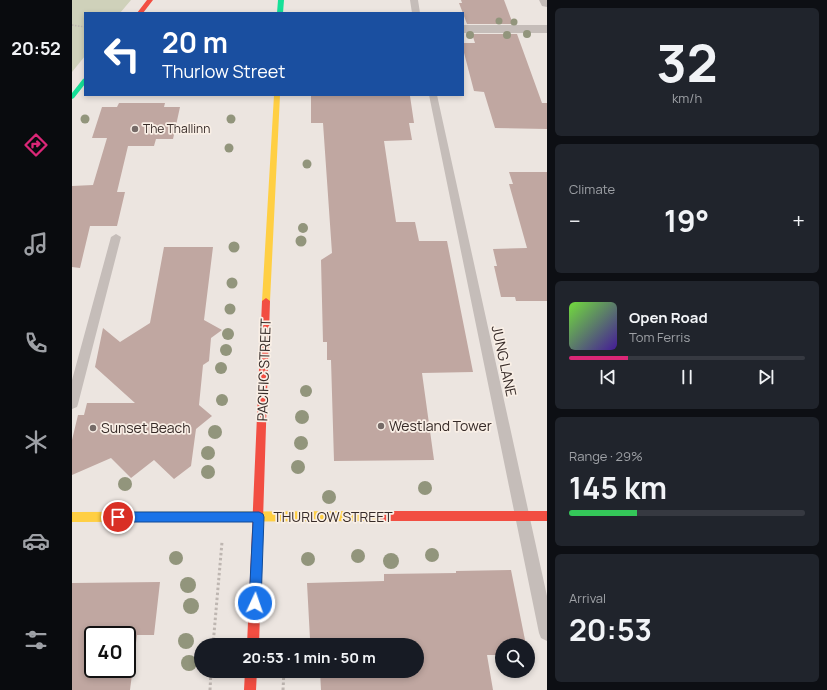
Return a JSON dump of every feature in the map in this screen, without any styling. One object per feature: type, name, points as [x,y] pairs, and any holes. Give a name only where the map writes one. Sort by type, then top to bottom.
[{"type":"street","points":[[141,12],[150,0]]},
{"type":"street","points":[[280,12],[281,0]]},
{"type":"street","points":[[464,29],[547,29]]},
{"type":"street","points":[[72,97],[84,81]]},
{"type":"street","name":"PACIFIC STREET","points":[[253,638],[268,247],[277,96]]},
{"type":"street","name":"THURLOW STREET","points":[[72,517],[547,516]]},
{"type":"street","points":[[250,690],[251,678]]},
{"type":"lane","points":[[414,0],[416,12]]},
{"type":"lane","name":"JUNG LANE","points":[[433,96],[547,633]]},
{"type":"lane","points":[[72,404],[116,237]]},
{"type":"path","points":[[72,25],[84,24]]},
{"type":"path","points":[[76,25],[84,27]]},
{"type":"path","points":[[214,638],[220,547]]},
{"type":"path","points":[[210,690],[211,678]]},
{"type":"path","points":[[284,678],[284,690]]},
{"type":"green space","points":[[72,0],[131,0],[121,12],[84,12],[84,57],[72,72]]},
{"type":"building","points":[[461,0],[504,0],[513,24],[467,24],[464,12],[462,12],[459,3],[462,3]]},
{"type":"building","points":[[472,34],[517,34],[542,103],[547,103],[547,129],[495,128],[484,92],[474,91],[464,53],[464,43],[475,43]]},
{"type":"building","points":[[311,96],[410,96],[414,123],[409,123],[412,140],[384,141],[396,222],[415,222],[419,241],[447,241],[473,372],[422,373],[434,460],[334,461],[331,360],[327,360],[327,342],[323,342],[321,260],[332,253],[323,123],[311,123]]},
{"type":"building","points":[[119,103],[165,103],[164,107],[180,107],[173,139],[156,139],[154,146],[128,146],[117,192],[125,192],[117,226],[90,226],[80,268],[72,267],[72,186],[93,185],[107,138],[92,138],[102,107],[117,107]]},
{"type":"building","points":[[509,172],[547,172],[547,301],[516,301],[515,297],[501,297],[494,266],[497,266],[493,249],[527,248],[509,184],[513,184]]},
{"type":"building","points":[[164,247],[213,247],[204,320],[222,330],[211,338],[209,361],[203,365],[199,405],[212,416],[196,429],[191,466],[174,479],[154,460],[131,478],[111,458],[72,475],[72,440],[78,415],[84,415],[87,403],[135,403],[95,367],[103,328],[120,342],[150,323]]},
{"type":"building","points":[[511,570],[525,638],[495,638],[495,655],[487,655],[493,690],[321,690],[320,678],[424,678],[424,638],[310,638],[307,583],[384,581],[384,574],[456,573],[456,571]]},
{"type":"building","points":[[160,582],[154,635],[137,635],[136,643],[136,626],[84,626],[84,678],[132,678],[130,690],[72,690],[72,583]]},
{"type":"traffic: fast","points":[[280,12],[281,0]]},
{"type":"traffic: fast","points":[[72,97],[84,81]]},
{"type":"traffic: slow","points":[[266,301],[277,96]]},
{"type":"traffic: slow","points":[[72,517],[380,516]]},
{"type":"traffic: jam","points":[[141,12],[150,0]]},
{"type":"traffic: jam","points":[[253,638],[266,301]]},
{"type":"traffic: jam","points":[[380,516],[547,516]]},
{"type":"traffic: jam","points":[[250,690],[251,678]]},
{"type":"place","name":"The Thallinn","points":[[135,129]]},
{"type":"place","name":"Westland Tower","points":[[381,426]]},
{"type":"place","name":"Sunset Beach","points":[[93,428]]},
{"type":"route","points":[[118,517],[259,517],[255,603]]}]
